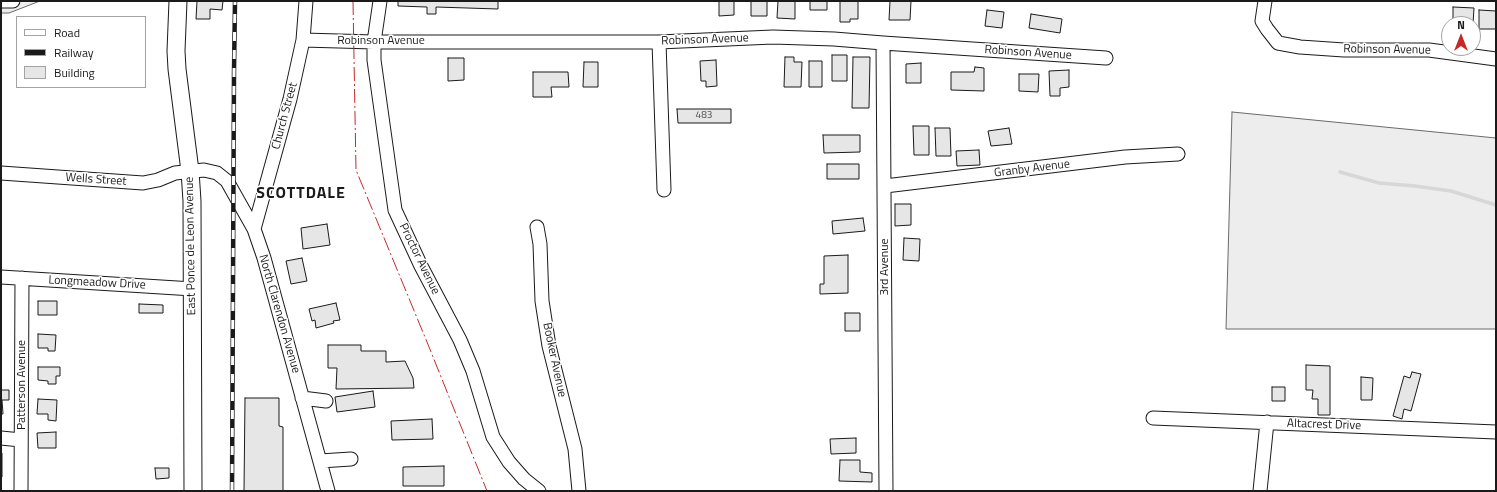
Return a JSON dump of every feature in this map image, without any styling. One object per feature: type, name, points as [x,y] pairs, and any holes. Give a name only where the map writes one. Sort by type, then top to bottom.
[{"type":"main road","name":"East Ponce de Leon Avenue","points":[[178,1],[176,52],[177,69],[190,171],[192,201],[193,491]]},
{"type":"street","points":[[1,1],[13,1]]},
{"type":"street","name":"Church Street","points":[[254,229],[290,99],[303,40],[306,1]]},
{"type":"street","name":"Proctor Avenue","points":[[380,1],[374,42],[374,60],[395,210],[421,266],[460,340],[473,371],[493,436],[509,462],[524,479],[539,491]]},
{"type":"street","name":"Robinson Avenue","points":[[1265,1],[1262,21],[1278,43],[1300,47],[1344,50],[1429,50],[1496,59]]},
{"type":"street","name":"Robinson Avenue","points":[[303,40],[374,42],[659,42],[773,37],[834,39],[1106,58]]},
{"type":"street","points":[[659,42],[664,190]]},
{"type":"street","name":"3rd Avenue","points":[[883,43],[886,491]]},
{"type":"street","name":"Granby Avenue","points":[[885,186],[1125,157],[1178,154]]},
{"type":"street","name":"North Clarendon Avenue","points":[[190,171],[204,170],[217,173],[227,180],[254,229],[264,258],[328,491]]},
{"type":"street","name":"Wells Street","points":[[1,173],[143,183],[158,180],[175,173],[190,171]]},
{"type":"street","name":"Booker Avenue","points":[[537,227],[540,244],[542,301],[549,346],[575,449],[579,491]]},
{"type":"street","name":"Longmeadow Drive","points":[[1,277],[193,289]]},
{"type":"street","name":"Patterson Avenue","points":[[21,491],[22,278]]},
{"type":"street","points":[[302,398],[326,402]]},
{"type":"street","name":"Altacrest Drive","points":[[1153,418],[1496,432]]},
{"type":"street","points":[[1260,491],[1267,422]]},
{"type":"street","points":[[1,438],[21,440]]},
{"type":"street","points":[[320,461],[351,459]]},
{"type":"shaded area","points":[[1,1],[40,1],[9,13],[1,13]]},
{"type":"shaded area","points":[[1232,112],[1496,138],[1496,329],[1226,329]]},
{"type":"building","points":[[197,1],[223,1],[222,10],[210,9],[210,19],[196,19]]},
{"type":"building","points":[[398,1],[498,1],[498,9],[436,7],[436,14],[427,14],[427,7],[398,6]]},
{"type":"building","points":[[719,1],[734,1],[734,15],[719,16]]},
{"type":"building","points":[[751,1],[767,1],[767,16],[751,16]]},
{"type":"building","points":[[778,1],[795,1],[795,19],[777,18]]},
{"type":"building","points":[[810,1],[827,1],[827,10],[810,10]]},
{"type":"building","points":[[840,1],[858,1],[858,19],[850,19],[850,22],[840,22]]},
{"type":"building","points":[[890,1],[911,1],[910,20],[889,20]]},
{"type":"building","points":[[1453,7],[1474,8],[1474,16],[1453,16]]},
{"type":"building","points":[[987,10],[1004,12],[1002,28],[985,26]]},
{"type":"building","points":[[1479,10],[1496,11],[1496,29],[1481,29],[1481,16],[1479,16]]},
{"type":"building","points":[[1031,14],[1062,19],[1060,33],[1029,28]]},
{"type":"building","points":[[832,55],[847,55],[847,81],[832,81]]},
{"type":"building","points":[[785,57],[794,57],[794,62],[802,62],[801,87],[784,87]]},
{"type":"building","points":[[853,57],[870,57],[869,108],[852,108]]},
{"type":"building","points":[[448,58],[464,58],[464,80],[448,81]]},
{"type":"building","points":[[716,60],[717,86],[706,87],[706,81],[701,81],[700,61]]},
{"type":"building","points":[[809,61],[822,61],[822,87],[809,87]]},
{"type":"building","points":[[584,62],[598,62],[598,87],[583,87]]},
{"type":"building","points":[[921,63],[921,83],[906,83],[906,64]]},
{"type":"building","points":[[975,67],[984,68],[984,91],[951,90],[951,72],[974,72]]},
{"type":"building","points":[[1069,70],[1069,87],[1060,88],[1060,96],[1050,96],[1049,71]]},
{"type":"building","points":[[533,72],[568,72],[569,87],[551,87],[552,97],[533,97]]},
{"type":"building","points":[[1019,74],[1039,74],[1038,92],[1019,91]]},
{"type":"building","points":[[677,109],[731,109],[731,123],[678,123]]},
{"type":"building","points":[[913,126],[929,126],[929,155],[914,155]]},
{"type":"building","points":[[935,128],[950,128],[951,156],[936,156]]},
{"type":"building","points":[[1009,128],[1012,144],[991,146],[988,131]]},
{"type":"building","points":[[823,135],[860,135],[860,152],[824,153]]},
{"type":"building","points":[[979,150],[980,165],[957,166],[956,151]]},
{"type":"building","points":[[827,164],[859,164],[859,179],[827,179]]},
{"type":"building","points":[[895,204],[911,204],[911,225],[895,226]]},
{"type":"building","points":[[863,218],[865,231],[833,234],[832,221]]},
{"type":"building","points":[[327,224],[330,245],[303,249],[301,228]]},
{"type":"building","points":[[904,238],[920,239],[919,261],[903,260]]},
{"type":"building","points":[[848,255],[848,293],[820,294],[820,284],[824,284],[824,256]]},
{"type":"building","points":[[302,258],[307,281],[291,284],[286,261]]},
{"type":"building","points":[[38,301],[57,301],[57,315],[38,315]]},
{"type":"building","points":[[336,303],[340,320],[333,321],[334,323],[316,328],[315,320],[312,321],[309,309]]},
{"type":"building","points":[[139,304],[163,305],[163,313],[139,313]]},
{"type":"building","points":[[845,313],[860,313],[860,331],[845,331]]},
{"type":"building","points":[[38,334],[56,335],[55,351],[48,351],[48,348],[38,348]]},
{"type":"building","points":[[328,345],[361,345],[361,351],[386,351],[386,362],[405,361],[413,378],[414,388],[336,389],[337,368],[328,368]]},
{"type":"building","points":[[1306,365],[1330,366],[1330,415],[1318,415],[1318,399],[1312,399],[1313,390],[1306,390]]},
{"type":"building","points":[[38,367],[60,367],[60,376],[56,376],[56,384],[48,384],[48,381],[38,380]]},
{"type":"building","points":[[1412,372],[1421,374],[1411,411],[1404,409],[1402,419],[1393,416],[1404,376],[1410,378]]},
{"type":"building","points":[[1361,377],[1373,378],[1372,400],[1361,400]]},
{"type":"building","points":[[1272,387],[1285,387],[1285,401],[1272,401]]},
{"type":"building","points":[[1,390],[9,390],[9,400],[2,400],[3,414],[1,414]]},
{"type":"building","points":[[373,391],[375,407],[337,412],[335,397]]},
{"type":"building","points":[[245,398],[279,398],[279,426],[283,427],[283,491],[244,491]]},
{"type":"building","points":[[38,399],[57,400],[56,421],[48,420],[48,414],[37,414]]},
{"type":"building","points":[[432,419],[433,439],[392,440],[391,421]]},
{"type":"building","points":[[56,432],[56,448],[38,448],[37,433]]},
{"type":"building","points":[[856,438],[856,453],[831,454],[830,439]]},
{"type":"building","points":[[2,453],[2,477],[1,477]]},
{"type":"building","points":[[840,460],[860,460],[860,472],[872,473],[872,482],[839,481]]},
{"type":"building","points":[[444,466],[444,486],[403,486],[403,467]]},
{"type":"building","points":[[155,468],[169,468],[169,478],[156,479]]},
{"type":"waterway","points":[[1340,172],[1379,183],[1451,191],[1496,205]]},
{"type":"railway","points":[[232,491],[235,1]]},
{"type":"power","points":[[353,1],[356,170],[487,491]]},
{"type":"district","name":"SCOTTDALE","points":[[301,194]]}]
